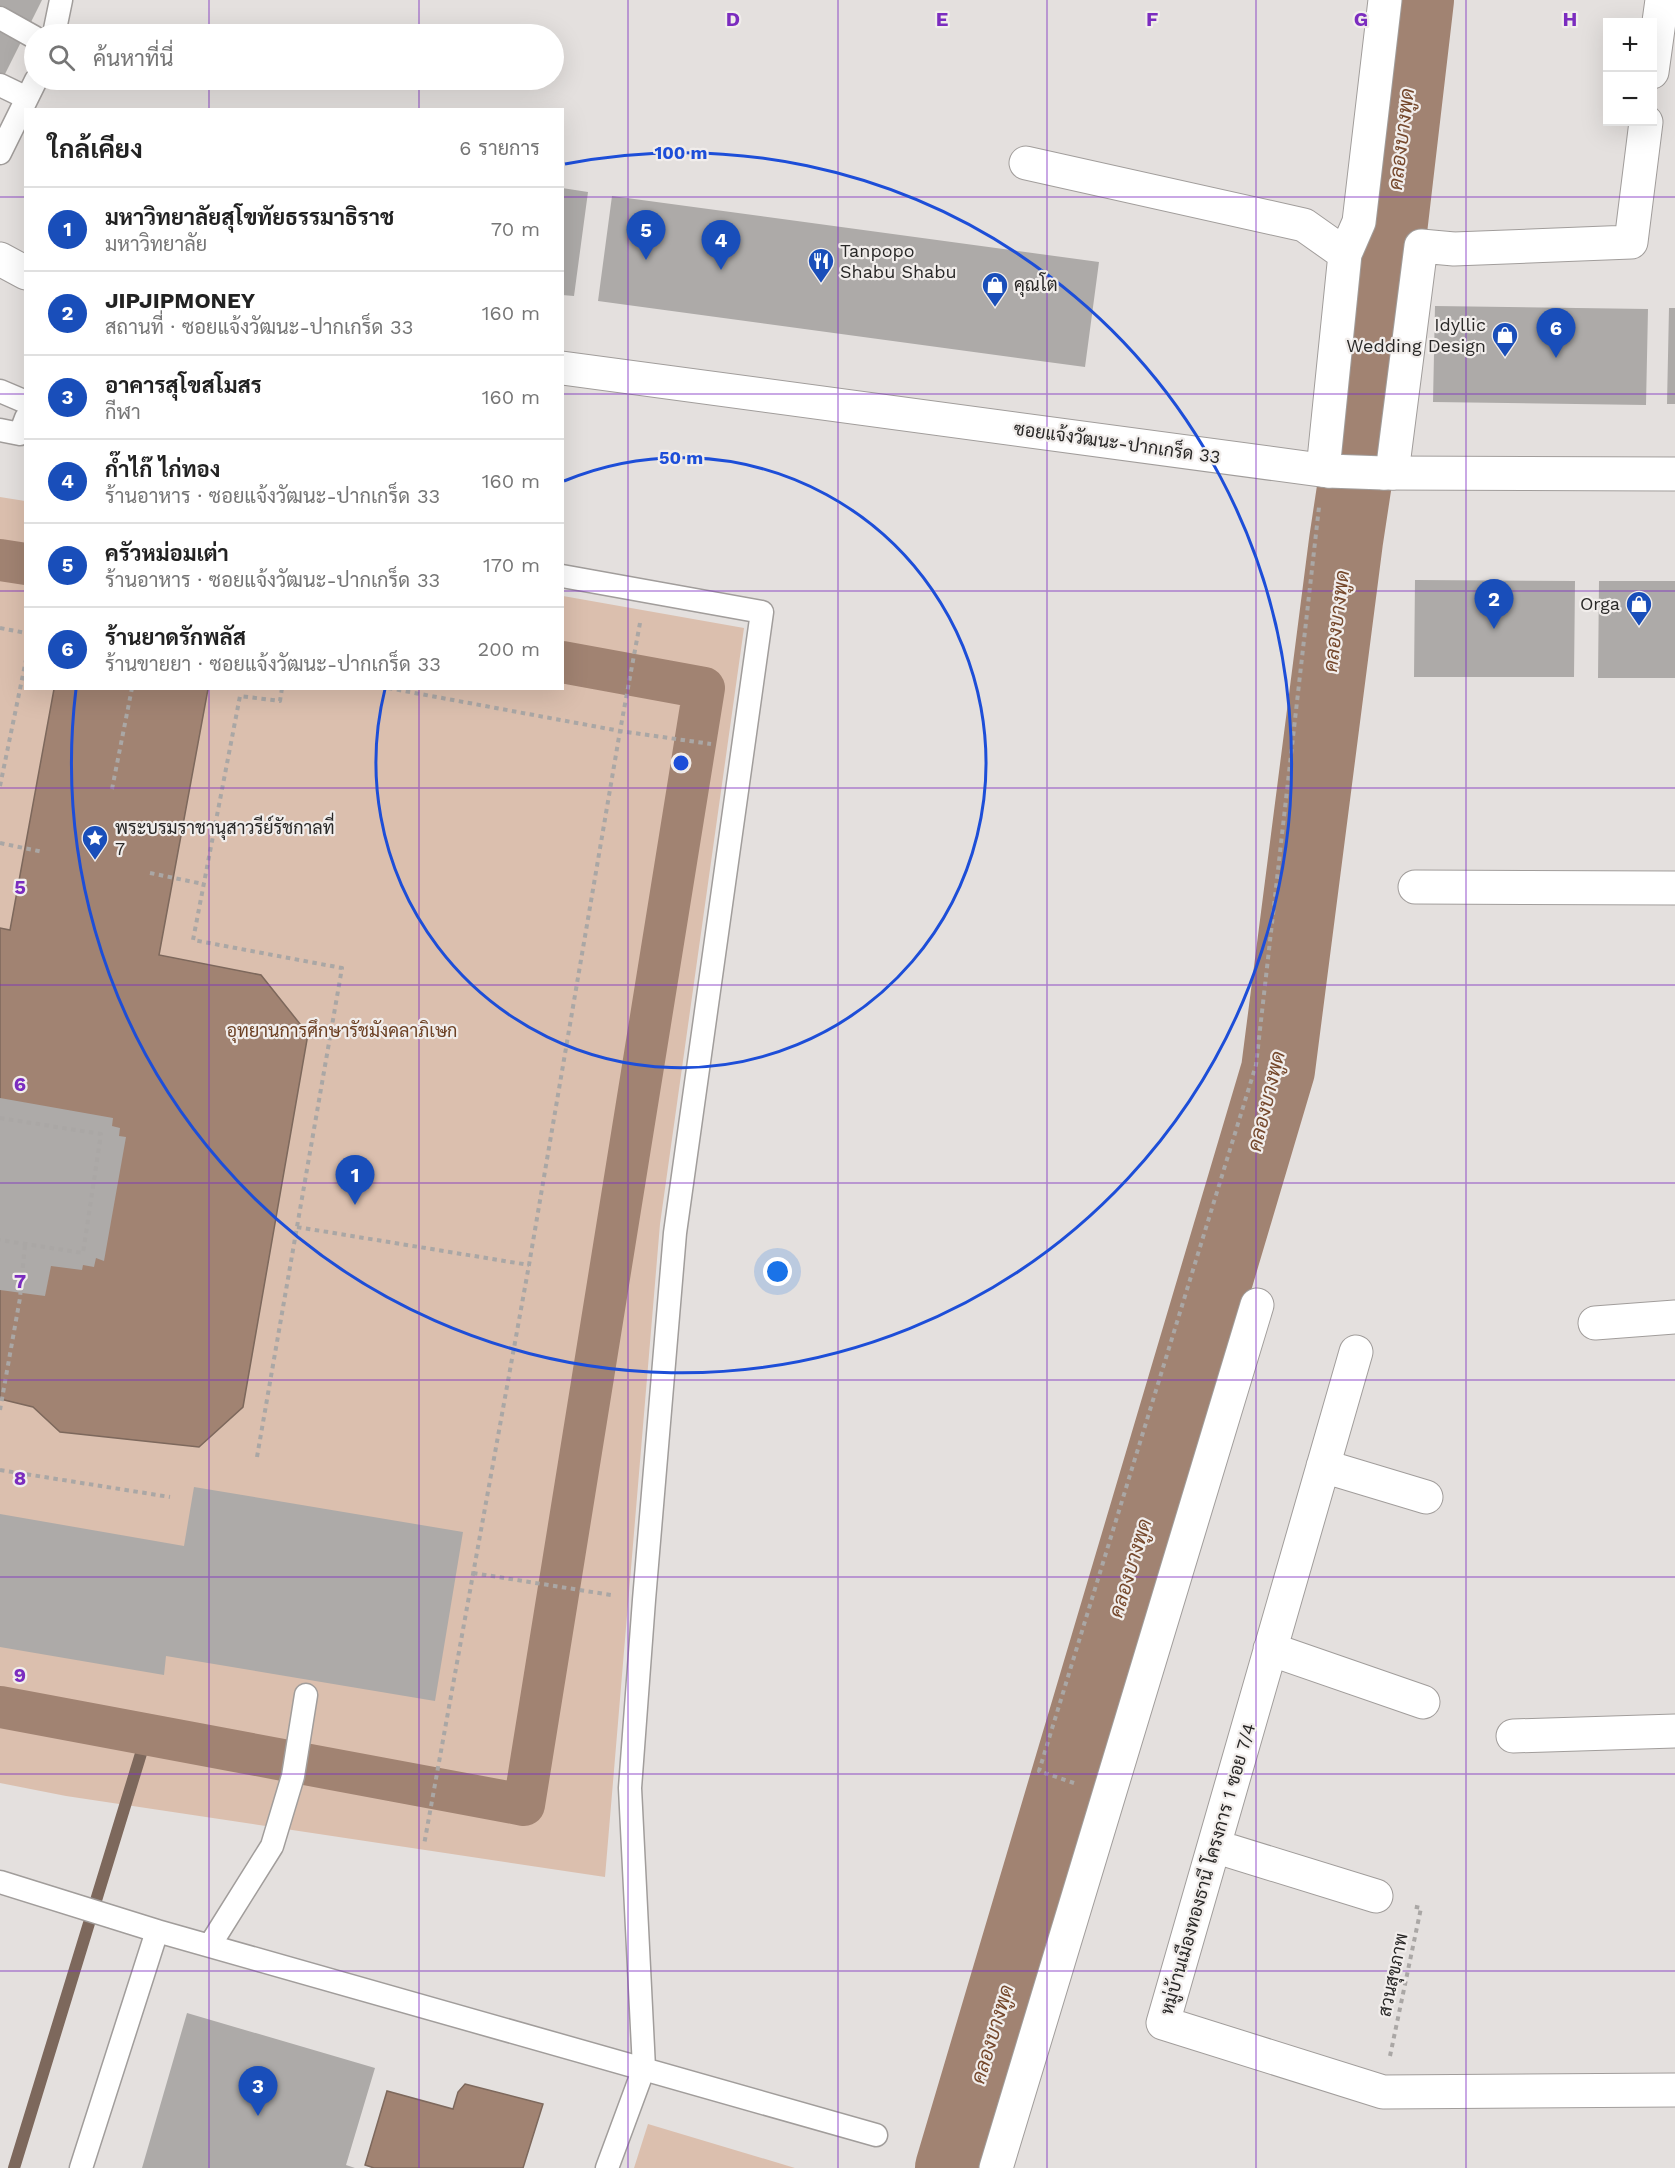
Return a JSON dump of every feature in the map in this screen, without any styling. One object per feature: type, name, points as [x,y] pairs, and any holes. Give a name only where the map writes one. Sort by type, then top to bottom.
[{"type":"street","points":[[1326,471],[1345,254],[1359,222],[1385,0]]},
{"type":"street","points":[[1657,40],[1662,0]]},
{"type":"street","points":[[1388,473],[1421,246],[1454,249],[1631,242],[1646,126]]},
{"type":"street","points":[[1026,163],[1304,225],[1345,254]]},
{"type":"street","points":[[0,260],[24,272]]},
{"type":"street","name":"ซอยแจ้งวัฒนะ-ปากเกร็ด 33","points":[[564,368],[1326,471],[1675,474]]},
{"type":"street","points":[[1415,887],[1675,888]]},
{"type":"street","points":[[996,2168],[1257,1305]]},
{"type":"street","points":[[1595,1323],[1675,1317]]},
{"type":"street","name":"หมู่บ้านเมืองทองธานี โครงการ 1 ซอย 7/4","points":[[1356,1352],[1163,2023],[1383,2092],[1675,2090]]},
{"type":"street","points":[[1323,1466],[1426,1497]]},
{"type":"street","points":[[1270,1649],[1423,1702]]},
{"type":"street","points":[[1513,1736],[1675,1731]]},
{"type":"street","points":[[1214,1846],[1376,1896]]},
{"type":"lane","points":[[56,24],[61,0]]},
{"type":"lane","points":[[0,18],[24,31]]},
{"type":"lane","points":[[0,85],[24,88]]},
{"type":"lane","points":[[0,153],[31,90]]},
{"type":"lane","points":[[0,391],[24,401]]},
{"type":"lane","points":[[564,576],[762,612],[675,1233],[644,1600],[630,1788],[644,2068],[607,2168]]},
{"type":"lane","points":[[210,1945],[272,1846],[293,1776],[306,1695]]},
{"type":"lane","points":[[0,1882],[111,1917],[876,2135]]},
{"type":"lane","points":[[81,2168],[157,1930]]},
{"type":"path","points":[[1039,1771],[1256,1065],[1326,471]]},
{"type":"path","points":[[0,628],[24,633]]},
{"type":"path","points":[[424,1845],[435,1771],[529,1265],[639,629]]},
{"type":"path","points":[[0,786],[24,670]]},
{"type":"path","points":[[112,789],[132,690]]},
{"type":"path","points":[[257,1457],[342,968],[193,940],[240,696],[280,701],[282,690]]},
{"type":"path","points":[[399,690],[620,731],[720,746]]},
{"type":"path","points":[[0,843],[43,852]]},
{"type":"path","points":[[150,873],[203,884]]},
{"type":"path","points":[[0,1118],[101,1134],[83,1253],[0,1240]]},
{"type":"path","points":[[297,1227],[529,1265]]},
{"type":"path","points":[[0,1409],[20,1298],[25,1244]]},
{"type":"path","points":[[0,1470],[170,1497]]},
{"type":"path","points":[[473,1573],[588,1591]]},
{"type":"path","name":"สวนสุขภาพ","points":[[1376,1896],[1421,1908],[1383,2092]]},
{"type":"green space","name":"อุทยานการศึกษารัชมังคลาภิเษก","points":[[0,497],[24,501],[24,690],[564,690],[564,596],[744,628],[660,1224],[605,1877],[66,1796],[0,1783]]},
{"type":"green space","points":[[648,2124],[795,2168],[634,2168]]},
{"type":"shaded area","points":[[54,690],[208,690],[159,955],[261,975],[308,1034],[243,1407],[199,1447],[60,1432],[33,1407],[0,1399],[0,928],[10,930]]},
{"type":"shaded area","points":[[465,2084],[543,2104],[523,2168],[374,2168],[365,2165],[387,2091],[453,2109],[458,2092]]},
{"type":"building","points":[[0,0],[42,0],[30,24],[24,24],[24,36],[0,84]]},
{"type":"building","points":[[564,188],[588,192],[574,296],[564,295]]},
{"type":"building","points":[[612,196],[1099,262],[1085,367],[598,301]]},
{"type":"building","points":[[1435,306],[1648,309],[1646,405],[1433,402]]},
{"type":"building","points":[[1669,308],[1675,308],[1675,404],[1667,404]]},
{"type":"building","points":[[1415,580],[1575,581],[1574,677],[1414,677]]},
{"type":"building","points":[[1599,581],[1675,581],[1675,678],[1598,678]]},
{"type":"building","points":[[0,1098],[113,1118],[112,1126],[120,1128],[119,1136],[126,1137],[104,1261],[96,1258],[94,1267],[83,1265],[82,1270],[51,1266],[45,1296],[0,1290]]},
{"type":"building","points":[[194,1487],[463,1532],[435,1701],[166,1656],[164,1675],[0,1647],[0,1514],[184,1546]]},
{"type":"building","points":[[187,2013],[375,2068],[346,2165],[355,2168],[142,2168]]},
{"type":"waterway","name":"คลองบางพูด","points":[[952,2168],[1278,1070],[1346,541],[1380,317],[1417,0]]},
{"type":"waterway","points":[[0,560],[24,564]]},
{"type":"waterway","points":[[0,1707],[524,1805],[704,688],[564,662]]},
{"type":"waterway","points":[[14,2168],[147,1734]]},
{"type":"place","name":"ครัวหม่อมเต่า","points":[[646,260]]},
{"type":"place","name":"ก๊ำไก๊ ไก่ทอง","points":[[721,270]]},
{"type":"place","name":"Tanpopo Shabu Shabu","points":[[821,284]]},
{"type":"place","name":"คุณโต","points":[[995,308]]},
{"type":"place","name":"Idyllic Wedding Design","points":[[1505,358]]},
{"type":"place","name":"ร้านยาดรักพลัส","points":[[1556,358]]},
{"type":"place","name":"Orga","points":[[1639,627]]},
{"type":"place","name":"JIPJIPMONEY","points":[[1494,629]]},
{"type":"place","name":"พระบรมราชานุสาวรีย์รัชกาลที่ 7","points":[[95,861]]},
{"type":"place","name":"มหาวิทยาลัยสุโขทัยธรรมาธิราช","points":[[355,1205]]},
{"type":"place","name":"อาคารสุโขสโมสร","points":[[258,2116]]}]
